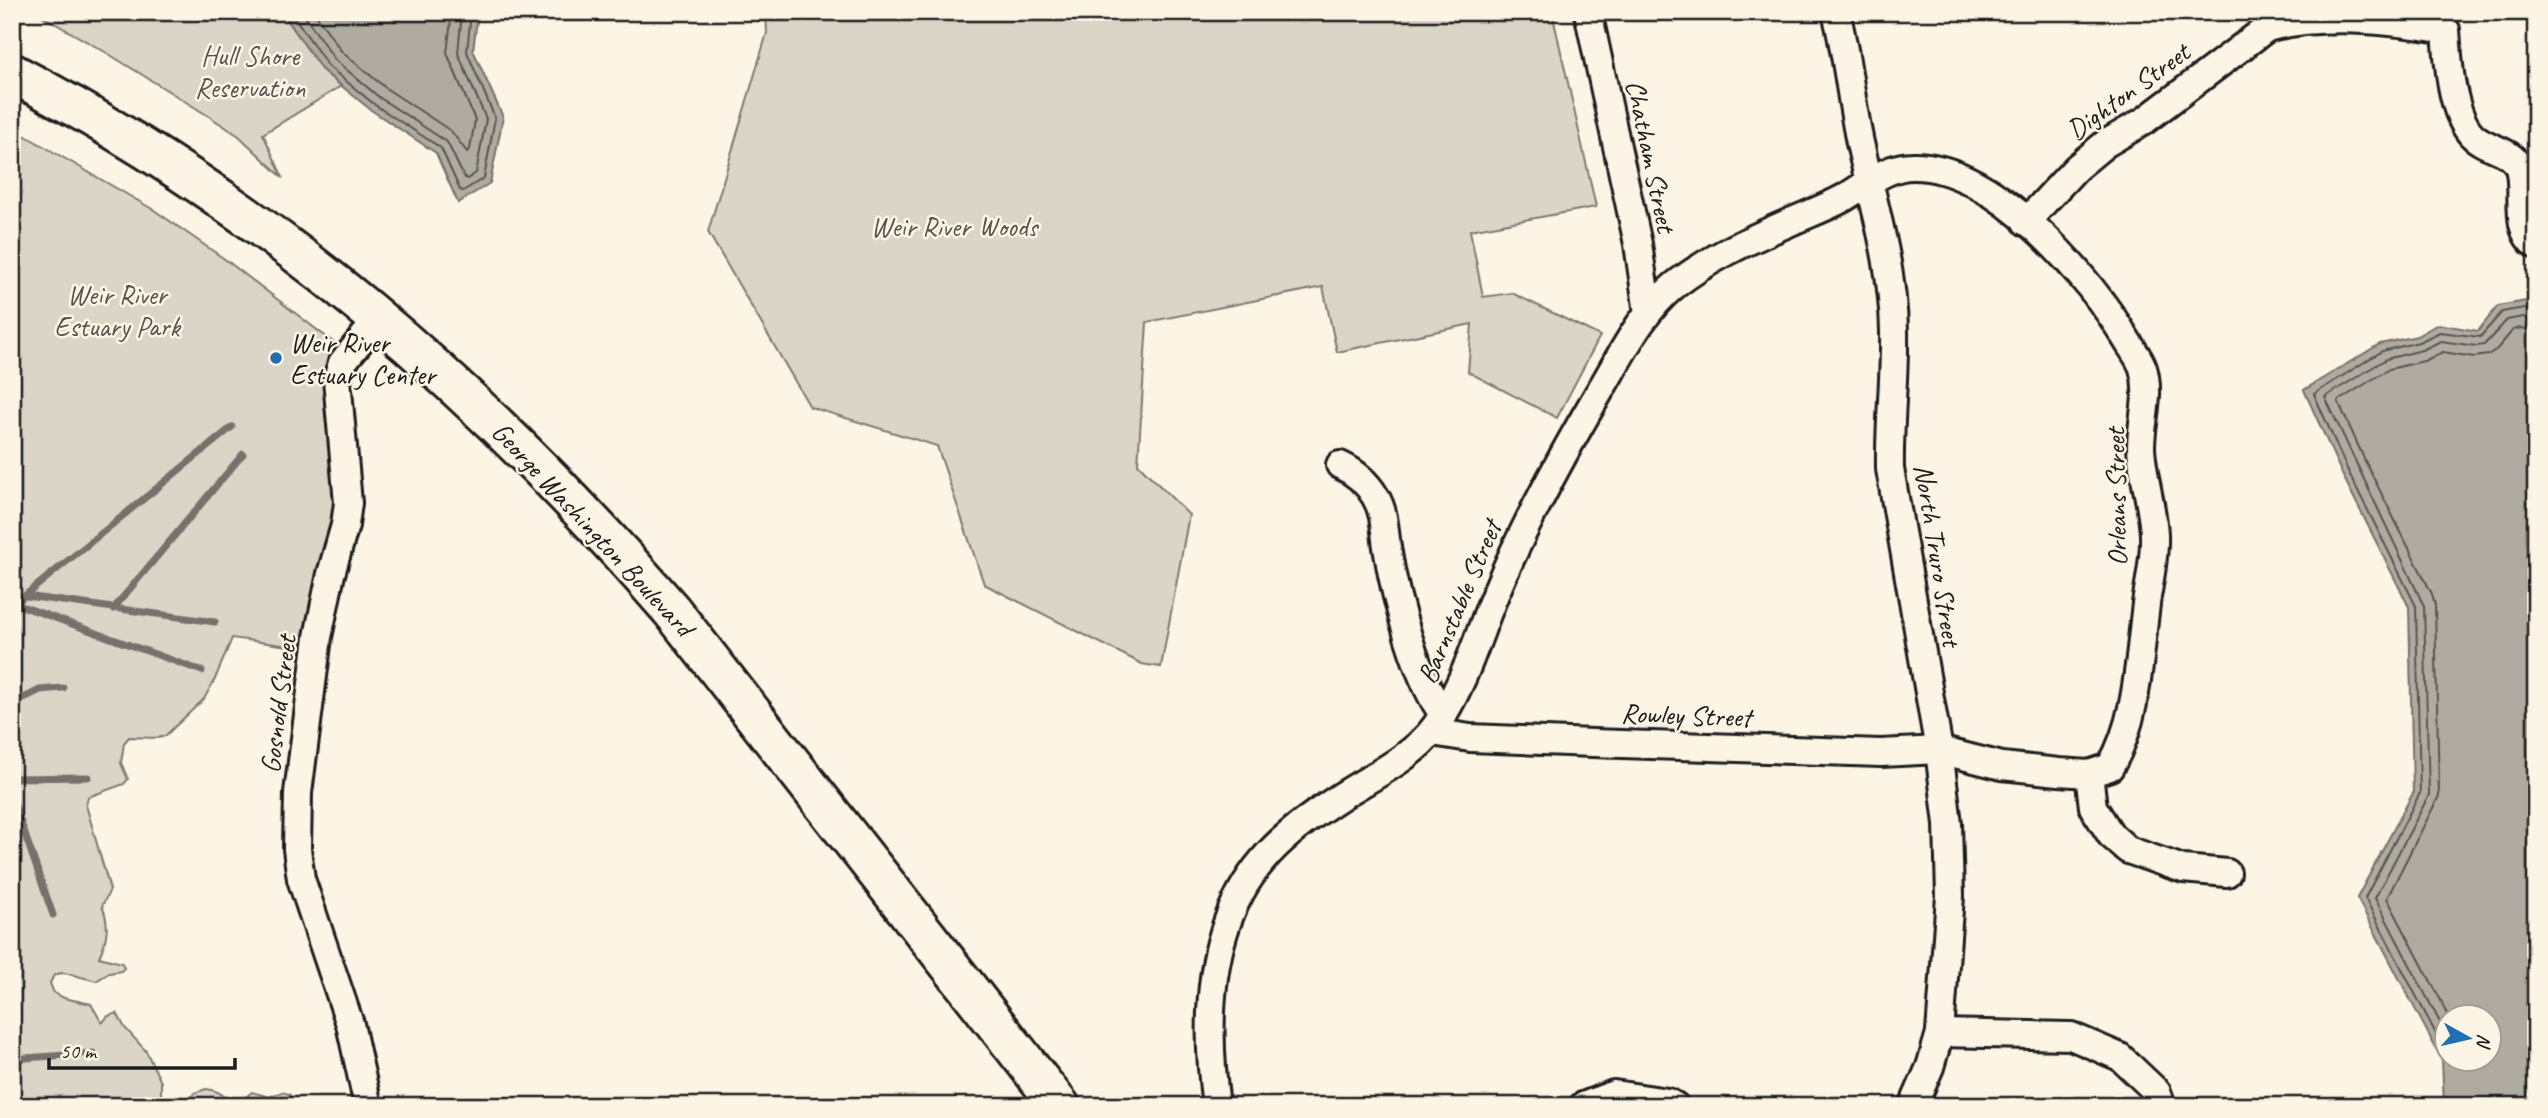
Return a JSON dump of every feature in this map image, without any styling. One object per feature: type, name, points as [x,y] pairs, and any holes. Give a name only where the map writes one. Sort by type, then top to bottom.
[{"type":"main road","name":"George Washington Boulevard","points":[[12,73],[100,121],[180,170],[289,247],[447,376],[516,442],[611,542],[715,664],[1060,1106]]},
{"type":"street","name":"Chatham Street","points":[[1588,12],[1638,244],[1648,313]]},
{"type":"street","name":"North Truro Street","points":[[1836,12],[1891,284],[1894,331],[1889,429],[1890,469],[1939,750],[1948,824],[1950,896],[1940,1034],[1930,1067],[1913,1106]]},
{"type":"street","name":"Dighton Street","points":[[2026,222],[2076,168],[2105,144],[2144,121],[2267,28],[2291,22],[2400,23],[2446,30],[2453,85],[2466,128],[2482,144],[2513,158],[2520,173],[2524,231],[2536,245]]},
{"type":"street","name":"Orleans Street","points":[[1869,182],[1894,169],[1915,166],[1944,171],[1969,181],[1994,196],[2064,255],[2089,283],[2143,367],[2145,386],[2141,448],[2154,541],[2133,703],[2121,748],[2110,767],[2089,774]]},
{"type":"street","name":"Barnstable Street","points":[[1216,1106],[1211,1052],[1215,967],[1224,930],[1239,895],[1262,861],[1292,832],[1412,751],[1438,723],[1475,649],[1521,534],[1551,474],[1640,320],[1674,286],[1714,260],[1747,241],[1839,200],[1869,182]]},
{"type":"street","name":"Gosnold Street","points":[[368,1106],[350,1024],[302,879],[296,838],[298,793],[318,636],[348,503],[337,379],[342,363],[379,318]]},
{"type":"street","points":[[1340,465],[1365,481],[1382,512],[1388,552],[1405,624],[1438,723]]},
{"type":"street","name":"Rowley Street","points":[[1438,723],[1470,738],[1881,753],[1939,750]]},
{"type":"street","points":[[1939,750],[2002,766],[2089,774],[2093,807],[2111,835],[2128,850],[2183,869],[2227,873]]},
{"type":"street","points":[[1940,1034],[2071,1037],[2120,1057],[2157,1092],[2162,1106]]},
{"type":"street","points":[[1583,1106],[1614,1094],[1668,1102],[1675,1106]]},
{"type":"green space","name":"Hull Shore Reservation","points":[[35,12],[282,12],[322,70],[341,86],[263,134],[283,178],[239,136],[107,53]]},
{"type":"green space","name":"Weir River Woods","points":[[766,12],[1552,12],[1596,207],[1470,230],[1483,297],[1512,293],[1600,336],[1557,418],[1468,372],[1472,324],[1337,352],[1323,287],[1147,322],[1138,464],[1189,515],[1161,667],[1142,664],[984,584],[937,446],[810,407],[708,232],[767,33]]},
{"type":"green space","name":"Weir River Estuary Park","points":[[12,128],[154,210],[226,260],[338,346],[329,363],[324,401],[334,483],[334,511],[303,648],[232,638],[204,699],[165,736],[129,737],[124,743],[121,763],[128,779],[124,784],[88,797],[86,805],[110,890],[102,906],[106,932],[99,957],[122,963],[124,968],[96,981],[61,973],[54,975],[50,983],[54,993],[91,1004],[102,1023],[108,1016],[117,1013],[125,1028],[146,1051],[161,1082],[161,1106],[12,1106]]},
{"type":"green space","points":[[206,1089],[218,1092],[237,1104],[252,1092],[269,1097],[282,1092],[289,1094],[298,1106],[191,1106],[194,1093]]},
{"type":"water","points":[[282,12],[478,12],[473,50],[503,117],[490,183],[458,203],[436,153],[371,110],[322,70]]},
{"type":"water","points":[[2526,301],[2536,306],[2536,1106],[2444,1106],[2443,1072],[2502,1072],[2502,1002],[2432,1002],[2432,1041],[2357,898],[2413,793],[2409,607],[2342,474],[2304,390],[2380,344],[2417,336],[2438,324],[2478,331],[2498,306]]},
{"type":"waterway","points":[[12,606],[232,427]]},
{"type":"waterway","points":[[113,609],[243,454]]},
{"type":"waterway","points":[[26,596],[215,622]]},
{"type":"waterway","points":[[16,604],[202,671]]},
{"type":"waterway","points":[[12,704],[40,690],[63,688]]},
{"type":"waterway","points":[[12,778],[88,777]]},
{"type":"waterway","points":[[12,797],[53,915]]},
{"type":"waterway","points":[[12,1059],[93,1053]]},
{"type":"place","name":"Weir River Estuary Center","points":[[276,358]]}]
